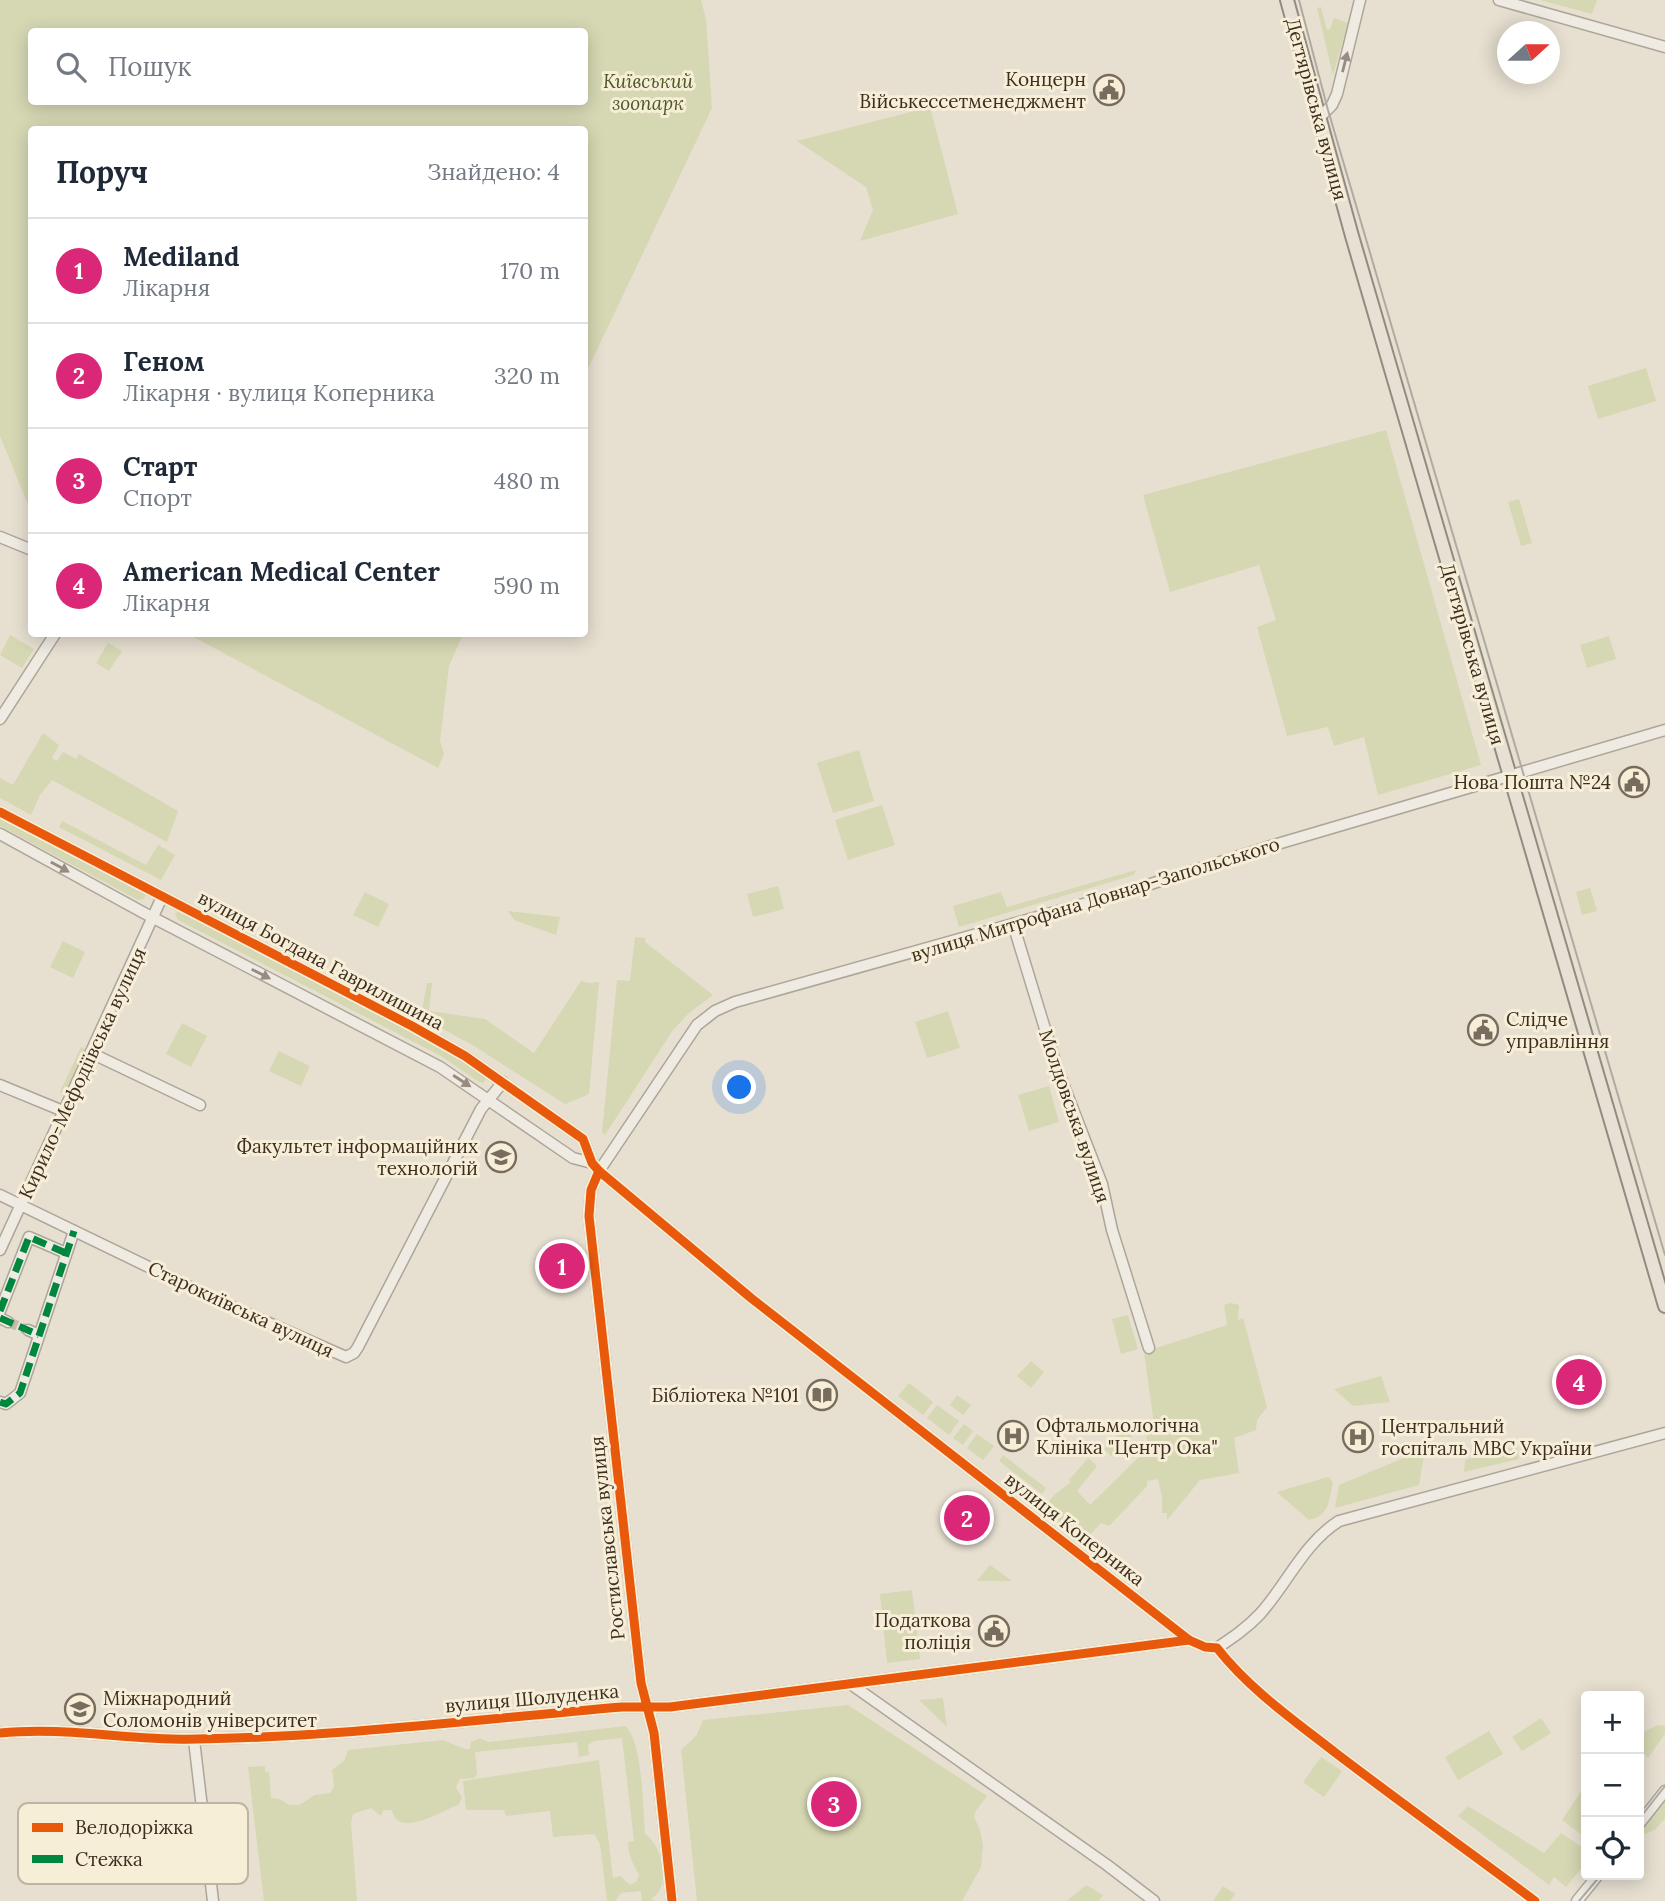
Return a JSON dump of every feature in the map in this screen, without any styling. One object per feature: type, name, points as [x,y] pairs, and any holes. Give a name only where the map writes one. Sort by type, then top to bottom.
[{"type":"main road","name":"Дегтярівська вулиця","points":[[1287,0],[1318,119],[1665,1306]]},
{"type":"street","points":[[1318,119],[1332,105],[1337,94],[1360,0]]},
{"type":"street","points":[[1499,0],[1665,47]]},
{"type":"street","points":[[0,537],[28,548]]},
{"type":"street","points":[[0,719],[53,637]]},
{"type":"street","name":"вулиця Митрофана Довнар-Запольського","points":[[596,1167],[697,1025],[715,1011],[735,1002],[1013,924],[1665,730]]},
{"type":"street","name":"вулиця Богдана Гаврилишина","points":[[0,812],[465,1056],[583,1139],[596,1167]]},
{"type":"street","name":"вулиця Богдана Гаврилишина","points":[[0,834],[154,919],[440,1067],[573,1158],[596,1167]]},
{"type":"street","name":"Кирило-Мефодіївська вулиця","points":[[0,1250],[162,897]]},
{"type":"street","name":"Молдовська вулиця","points":[[1013,924],[1057,1068],[1102,1184],[1112,1230],[1149,1348]]},
{"type":"street","points":[[90,1053],[200,1105]]},
{"type":"street","name":"Старокиївська вулиця","points":[[0,1195],[288,1332],[342,1356],[350,1356],[358,1347],[489,1098],[503,1082]]},
{"type":"street","points":[[0,1085],[63,1111]]},
{"type":"street","name":"вулиця Коперника","points":[[596,1167],[751,1298],[1189,1640],[1205,1647],[1217,1648]]},
{"type":"street","name":"Ростиславська вулиця","points":[[596,1167],[589,1216],[641,1683],[654,1733],[672,1901]]},
{"type":"street","points":[[0,1402],[6,1404],[20,1393],[74,1231]]},
{"type":"street","points":[[0,1311],[29,1237],[66,1253]]},
{"type":"street","points":[[28,1330],[38,1335]]},
{"type":"street","points":[[1535,1901],[1265,1699],[1233,1669],[1217,1648],[1241,1632],[1261,1613],[1315,1541],[1339,1521],[1665,1433]]},
{"type":"street","name":"вулиця Шолуденка","points":[[0,1733],[59,1730],[194,1740],[337,1732],[622,1707],[647,1708],[723,1702],[1189,1640]]},
{"type":"street","points":[[852,1685],[1154,1901]]},
{"type":"street","points":[[194,1740],[201,1803]]},
{"type":"street","points":[[1644,1818],[1665,1791]]},
{"type":"street","points":[[1579,1901],[1594,1880]]},
{"type":"green space","name":"Київський зоопарк","points":[[0,0],[701,0],[706,19],[712,108],[588,369],[588,126],[28,126],[28,505],[0,436]]},
{"type":"green space","points":[[1540,0],[1597,0],[1592,14]]},
{"type":"green space","points":[[1321,7],[1327,30],[1334,18],[1348,23],[1333,75],[1317,8]]},
{"type":"green space","points":[[930,107],[958,214],[860,241],[873,210],[866,187],[797,141]]},
{"type":"green space","points":[[1646,368],[1656,401],[1598,419],[1588,386]]},
{"type":"green space","points":[[1386,430],[1481,765],[1378,795],[1364,737],[1334,746],[1328,727],[1287,736],[1257,627],[1276,620],[1259,565],[1170,592],[1143,495]]},
{"type":"green space","points":[[1519,499],[1532,543],[1521,546],[1508,502]]},
{"type":"green space","points":[[10,635],[34,649],[22,668],[0,655]]},
{"type":"green space","points":[[1609,636],[1616,659],[1587,668],[1580,645]]},
{"type":"green space","points":[[194,637],[462,637],[449,666],[440,741],[444,754],[438,768]]},
{"type":"green space","points":[[108,643],[122,651],[109,671],[96,663]]},
{"type":"green space","points":[[43,733],[59,745],[52,758],[57,761],[63,752],[76,759],[79,754],[178,811],[167,842],[52,780],[40,795],[31,815],[0,798],[0,778],[13,785]]},
{"type":"green space","points":[[859,750],[874,801],[833,813],[817,763]]},
{"type":"green space","points":[[882,805],[895,845],[848,860],[835,820]]},
{"type":"green space","points":[[0,816],[142,890],[146,894],[144,899],[138,900],[0,826]]},
{"type":"green space","points":[[62,821],[146,865],[158,845],[175,855],[161,880],[59,827]]},
{"type":"green space","points":[[1136,870],[1134,875],[959,927],[953,906],[1001,892],[1007,907]]},
{"type":"green space","points":[[778,886],[784,909],[753,917],[747,894]]},
{"type":"green space","points":[[1590,888],[1597,911],[1582,915],[1576,892]]},
{"type":"green space","points":[[365,892],[389,904],[378,927],[353,915]]},
{"type":"green space","points":[[179,911],[442,1046],[483,1071],[486,1079],[483,1083],[479,1082],[441,1056],[178,920],[175,914]]},
{"type":"green space","points":[[508,911],[560,917],[556,935],[514,920]]},
{"type":"green space","points":[[635,937],[645,938],[645,942],[713,995],[689,1013],[673,1030],[605,1135],[602,1132],[617,980],[630,981]]},
{"type":"green space","points":[[63,941],[85,952],[73,978],[50,967]]},
{"type":"green space","points":[[581,981],[599,982],[589,1094],[565,1104],[474,1046],[421,1017],[427,983],[432,983],[429,1011],[485,1019],[534,1053]]},
{"type":"green space","points":[[948,1011],[960,1048],[927,1058],[915,1022]]},
{"type":"green space","points":[[182,1023],[207,1036],[191,1067],[166,1054]]},
{"type":"green space","points":[[81,1047],[85,1049],[65,1094],[60,1092]]},
{"type":"green space","points":[[279,1051],[310,1066],[301,1086],[269,1071]]},
{"type":"green space","points":[[1049,1086],[1059,1122],[1029,1131],[1018,1095]]},
{"type":"green space","points":[[1224,1305],[1239,1305],[1238,1320],[1243,1318],[1267,1407],[1257,1420],[1256,1430],[1234,1438],[1239,1473],[1200,1480],[1167,1520],[1167,1513],[1162,1513],[1158,1479],[1147,1481],[1147,1486],[1109,1526],[1101,1523],[1083,1542],[1041,1511],[1055,1494],[1071,1482],[1069,1480],[1088,1458],[1097,1466],[1077,1491],[1090,1505],[1148,1451],[1146,1427],[1154,1424],[1144,1352],[1227,1325]]},
{"type":"green space","points":[[1128,1315],[1138,1349],[1121,1354],[1112,1319]]},
{"type":"green space","points":[[1031,1361],[1044,1372],[1031,1388],[1017,1376]]},
{"type":"green space","points":[[1381,1376],[1390,1402],[1353,1406],[1334,1389]]},
{"type":"green space","points":[[909,1383],[933,1402],[923,1415],[898,1396]]},
{"type":"green space","points":[[957,1395],[971,1405],[963,1415],[950,1405]]},
{"type":"green space","points":[[937,1405],[959,1421],[949,1435],[927,1418]]},
{"type":"green space","points":[[964,1424],[973,1431],[963,1445],[953,1438]]},
{"type":"green space","points":[[1124,1428],[1132,1436],[1112,1457],[1104,1449]]},
{"type":"green space","points":[[977,1434],[994,1446],[983,1460],[967,1448]]},
{"type":"green space","points":[[1517,1446],[1519,1459],[1464,1472],[1465,1460]]},
{"type":"green space","points":[[1425,1449],[1419,1485],[1335,1508],[1339,1485]]},
{"type":"green space","points":[[1003,1455],[1046,1488],[1042,1494],[999,1461]]},
{"type":"green space","points":[[1328,1477],[1333,1482],[1327,1506],[1316,1518],[1309,1520],[1277,1492]]},
{"type":"green space","points":[[990,1565],[1012,1581],[977,1581]]},
{"type":"green space","points":[[912,1590],[920,1659],[887,1663],[880,1594]]},
{"type":"green space","points":[[943,1698],[947,1727],[919,1700]]},
{"type":"green space","points":[[848,1705],[987,1796],[974,1817],[983,1845],[981,1867],[962,1901],[697,1901],[681,1750],[696,1736],[703,1720]]},
{"type":"green space","points":[[1541,1718],[1551,1733],[1522,1751],[1512,1737]]},
{"type":"green space","points":[[1658,1725],[1665,1726],[1665,1734],[1648,1758],[1644,1753],[1644,1732]]},
{"type":"green space","points":[[625,1726],[631,1734],[639,1760],[645,1834],[659,1852],[663,1869],[662,1884],[651,1899],[654,1901],[642,1901],[641,1891],[621,1893],[615,1901],[607,1901],[600,1844],[594,1834],[553,1837],[550,1811],[506,1816],[504,1810],[466,1810],[463,1781],[599,1760],[613,1878],[620,1876],[630,1885],[636,1882],[639,1875],[628,1847],[628,1842],[634,1841],[622,1738],[594,1741],[588,1745],[589,1755],[579,1757],[577,1742],[475,1752],[477,1773],[475,1778],[460,1779],[456,1787],[462,1798],[459,1804],[427,1819],[409,1823],[396,1819],[391,1810],[383,1810],[381,1816],[371,1808],[353,1814],[351,1823],[357,1901],[264,1901],[248,1767],[265,1766],[265,1772],[269,1772],[271,1798],[280,1799],[289,1805],[299,1805],[315,1795],[330,1793],[334,1786],[332,1770],[344,1761],[348,1750],[443,1740],[470,1749],[471,1742],[480,1738],[488,1742]]},
{"type":"green space","points":[[1489,1731],[1503,1754],[1458,1780],[1445,1757]]},
{"type":"green space","points":[[1321,1757],[1342,1771],[1324,1797],[1303,1782]]},
{"type":"green space","points":[[1581,1792],[1581,1834],[1562,1820]]},
{"type":"green space","points":[[1665,1800],[1665,1818],[1655,1830],[1644,1834],[1644,1826]]},
{"type":"green space","points":[[1468,1806],[1544,1853],[1561,1833],[1581,1847],[1581,1869],[1566,1887],[1554,1877],[1549,1885],[1458,1816]]},
{"type":"green space","points":[[1086,1885],[1103,1895],[1099,1901],[1067,1901]]},
{"type":"green space","points":[[1223,1886],[1235,1894],[1230,1901],[1213,1901]]},
{"type":"tunnel","points":[[8,1322],[28,1330]]},
{"type":"tram line","points":[[1299,0],[1328,110],[1665,1255]]},
{"type":"tram line","points":[[1641,1817],[1665,1786]]},
{"type":"tram line","points":[[1579,1901],[1597,1880]]},
{"type":"marked path","points":[[0,1402],[6,1404],[20,1393],[74,1231]]},
{"type":"marked path","points":[[0,1311],[29,1237],[66,1253]]},
{"type":"marked path","points":[[0,1318],[39,1335]]},
{"type":"cycle path","points":[[0,812],[412,1026],[465,1056],[583,1139],[592,1163],[599,1171],[751,1298],[1189,1640],[1205,1647],[1217,1648],[1244,1678],[1290,1717],[1535,1901]]},
{"type":"cycle path","points":[[599,1171],[591,1190],[589,1216],[641,1683],[654,1733],[672,1901]]},
{"type":"cycle path","points":[[0,1733],[49,1731],[172,1739],[250,1738],[622,1707],[670,1707],[1189,1640]]},
{"type":"place","name":"Концерн Військессетменеджмент","points":[[1109,90]]},
{"type":"place","name":"Нова Пошта №24","points":[[1634,782]]},
{"type":"place","name":"Слідче управління","points":[[1483,1030]]},
{"type":"place","name":"Факультет інформаційних технологій","points":[[501,1157]]},
{"type":"place","name":"Mediland","points":[[562,1266]]},
{"type":"place","name":"American Medical Center","points":[[1579,1382]]},
{"type":"place","name":"Бібліотека №101","points":[[822,1395]]},
{"type":"place","name":"Офтальмологічна Клініка \"Центр Ока\"","points":[[1013,1436]]},
{"type":"place","name":"Центральний госпіталь МВС України","points":[[1358,1437]]},
{"type":"place","name":"Геном","points":[[967,1518]]},
{"type":"place","name":"Податкова поліція","points":[[994,1631]]},
{"type":"place","name":"Міжнародний Соломонів університет","points":[[80,1709]]},
{"type":"place","name":"Старт","points":[[834,1804]]}]
